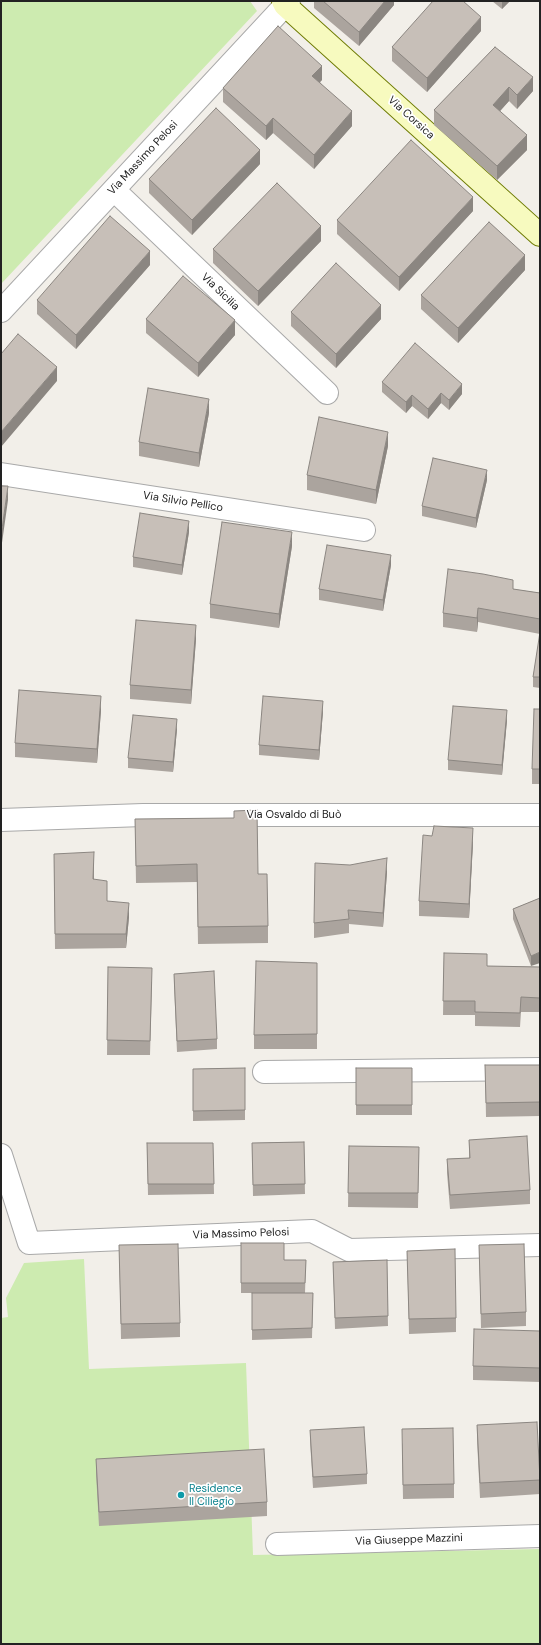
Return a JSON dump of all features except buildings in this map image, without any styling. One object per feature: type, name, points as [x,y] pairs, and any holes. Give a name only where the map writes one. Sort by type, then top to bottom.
[{"type":"main road","name":"Via Corsica","points":[[286,2],[540,235]]},
{"type":"street","name":"Via Massimo Pelosi","points":[[1,311],[286,2]]},
{"type":"street","name":"Via Sicilia","points":[[114,190],[327,393]]},
{"type":"street","name":"Via Silvio Pellico","points":[[1,474],[364,530]]},
{"type":"street","name":"Via Osvaldo di Buò","points":[[1,820],[143,815],[540,815]]},
{"type":"street","points":[[264,1072],[540,1069]]},
{"type":"street","name":"Via Massimo Pelosi","points":[[1,1155],[29,1243],[312,1231],[349,1250],[540,1245]]},
{"type":"street","name":"Via Giuseppe Mazzini","points":[[277,1544],[540,1536]]},
{"type":"green space","points":[[1,1],[250,1],[257,11],[1,284]]},
{"type":"green space","points":[[84,1259],[89,1369],[246,1363],[253,1555],[540,1549],[540,1644],[1,1644],[1,1318],[8,1317],[6,1298],[24,1263]]},
{"type":"place","name":"Residence Il Ciliegio","points":[[181,1495]]}]
